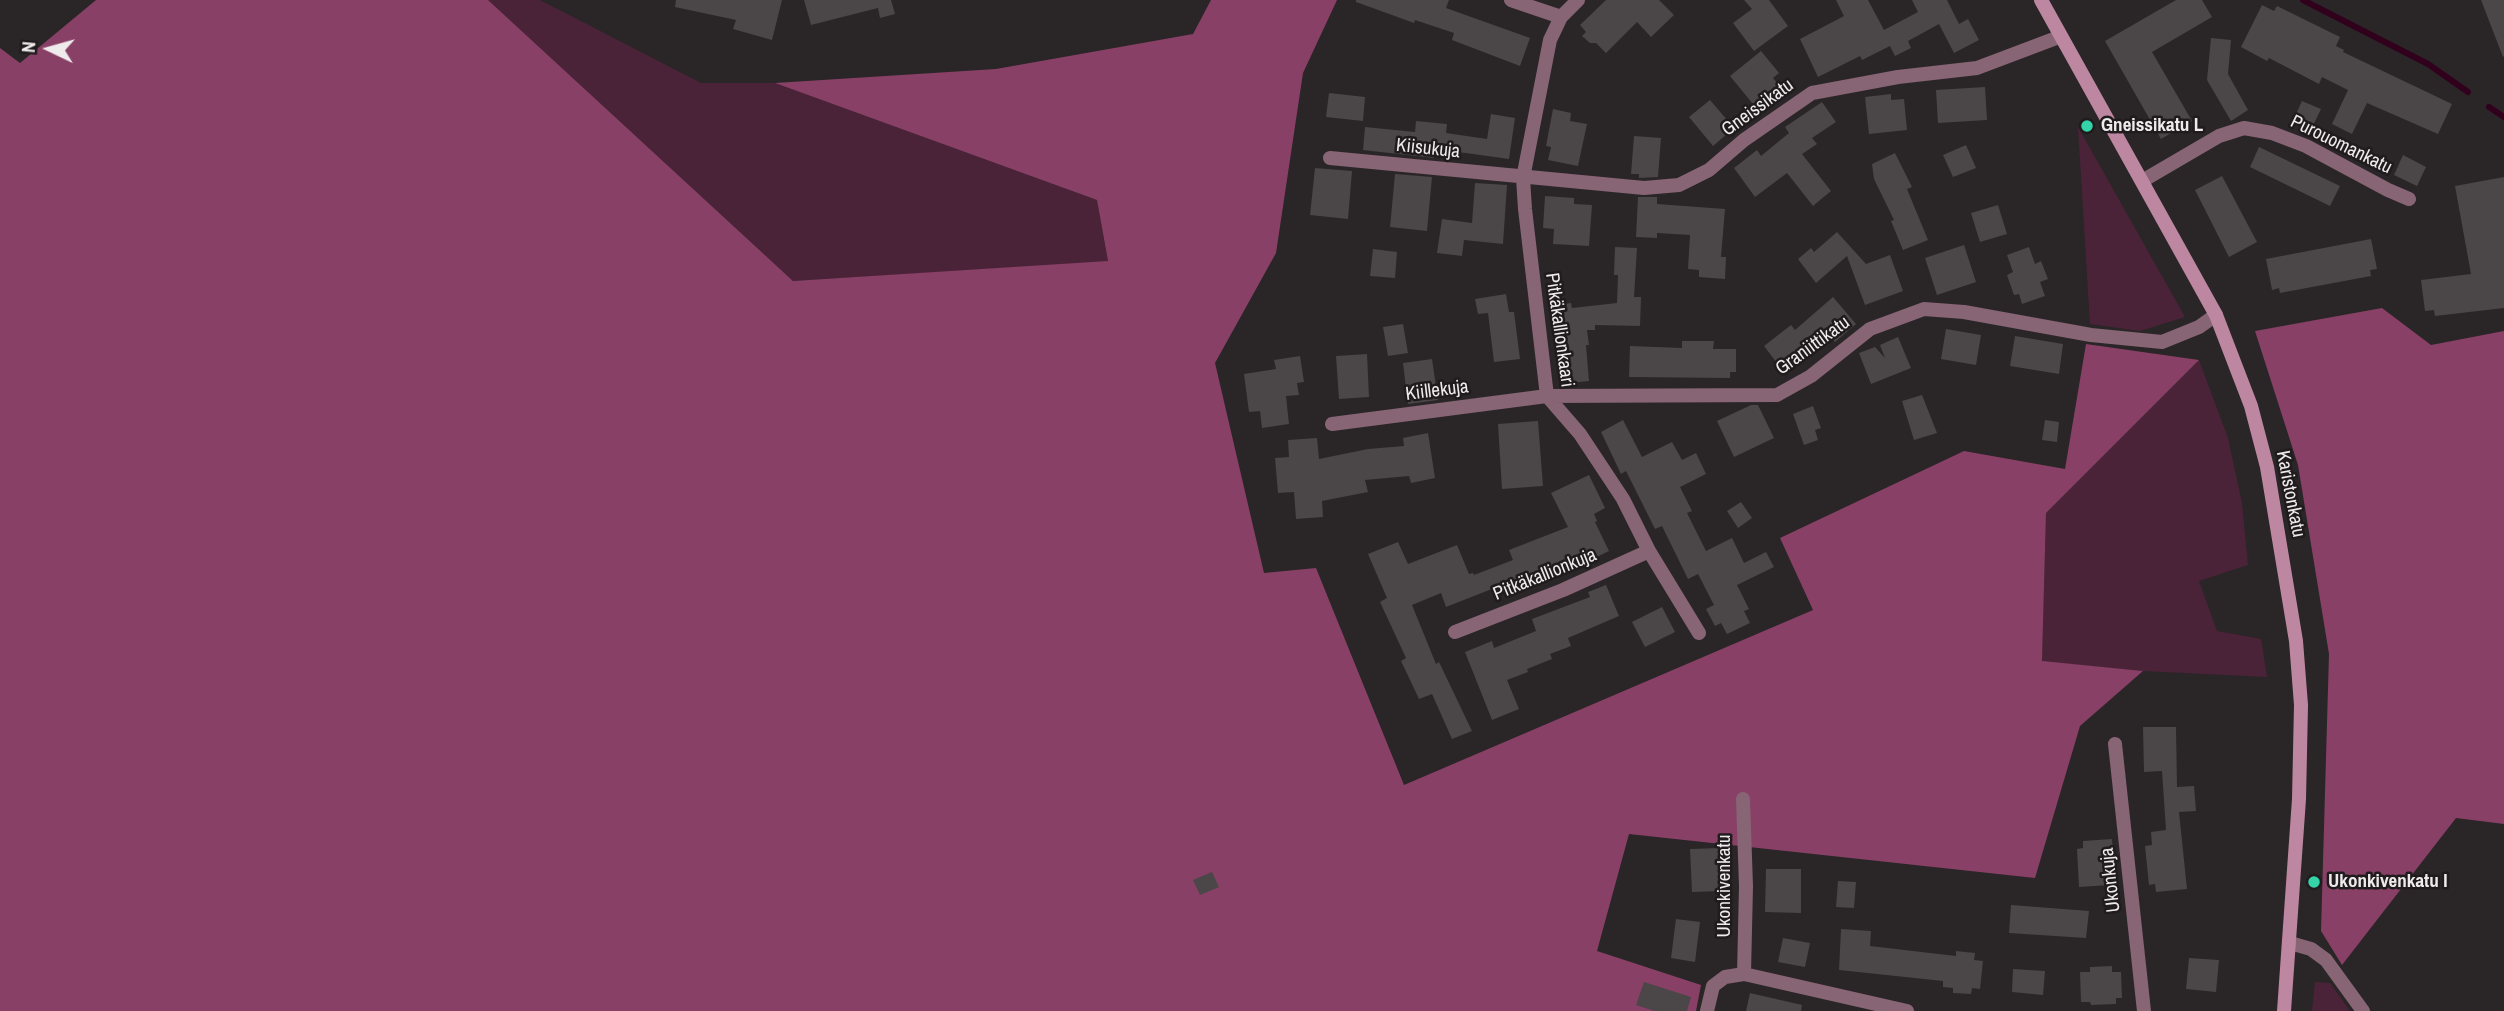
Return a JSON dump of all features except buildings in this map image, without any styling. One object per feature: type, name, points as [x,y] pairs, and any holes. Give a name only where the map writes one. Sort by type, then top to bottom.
[{"type":"street","points":[[1511,0],[1561,17]]},
{"type":"street","name":"Pitkäkallionkaari","points":[[1578,0],[1561,17],[1550,40],[1523,178],[1547,396],[1580,434],[1623,499],[1649,551],[1699,634]]},
{"type":"street","name":"Karistonkatu","points":[[2041,0],[2059,37],[2216,315],[2251,406],[2267,467],[2295,641],[2301,705],[2299,799],[2284,1011]]},
{"type":"street","name":"Gneissikatu","points":[[1523,178],[1644,188],[1679,185],[1709,170],[1744,140],[1812,93],[1898,77],[1978,68],[2059,37]]},
{"type":"street","name":"Purouomankatu","points":[[2142,181],[2219,136],[2244,128],[2272,133],[2306,146],[2409,199]]},
{"type":"street","name":"Kiisukuja","points":[[1330,158],[1523,178]]},
{"type":"street","name":"Graniittikatu","points":[[1547,396],[1777,395],[1811,376],[1870,328],[1924,309],[1964,312],[2091,335],[2162,342],[2199,327],[2216,315]]},
{"type":"street","name":"Kiillekuja","points":[[1332,424],[1547,396]]},
{"type":"street","name":"Pitkäkallionkuja","points":[[1455,632],[1563,590],[1649,551]]},
{"type":"street","name":"Ukonkuja","points":[[2115,744],[2144,1011]]},
{"type":"street","name":"Ukonkivenkatu","points":[[1743,799],[1746,886],[1744,974]]},
{"type":"street","points":[[2290,943],[2311,949],[2326,960],[2362,1011]]},
{"type":"street","points":[[1707,1011],[1713,986],[1725,977],[1744,974],[1907,1011]]},
{"type":"shaded area","points":[[96,0],[488,0],[793,281],[1108,261],[1097,200],[775,83],[996,69],[1193,34],[1211,0],[1337,0],[1303,73],[1276,253],[1215,363],[1264,573],[1316,568],[1404,785],[1813,610],[1780,538],[1964,451],[2065,469],[2086,344],[2199,360],[2046,513],[2042,661],[2143,671],[2080,726],[2035,878],[1629,834],[1597,951],[1701,985],[1696,1011],[0,1011],[0,48],[20,63]]},
{"type":"shaded area","points":[[488,0],[540,0],[701,83],[775,83],[1097,200],[1108,262],[793,281]]},
{"type":"shaded area","points":[[2078,127],[2185,317],[2140,331],[2090,324]]},
{"type":"shaded area","points":[[2382,308],[2431,345],[2504,331],[2504,824],[2456,818],[2342,965],[2321,931],[2329,654],[2298,465],[2255,331]]},
{"type":"shaded area","points":[[2199,360],[2228,438],[2242,503],[2248,565],[2199,581],[2217,631],[2261,639],[2267,677],[2143,671],[2042,662],[2046,513]]},
{"type":"shaded area","points":[[2315,982],[2330,983],[2350,1011],[2312,1011]]},
{"type":"waterway","points":[[2303,0],[2428,64],[2468,92]]},
{"type":"waterway","points":[[2489,107],[2504,117]]},
{"type":"place","name":"Gneissikatu L","points":[[2087,126]]},
{"type":"place","name":"Ukonkivenkatu I","points":[[2314,882]]}]
